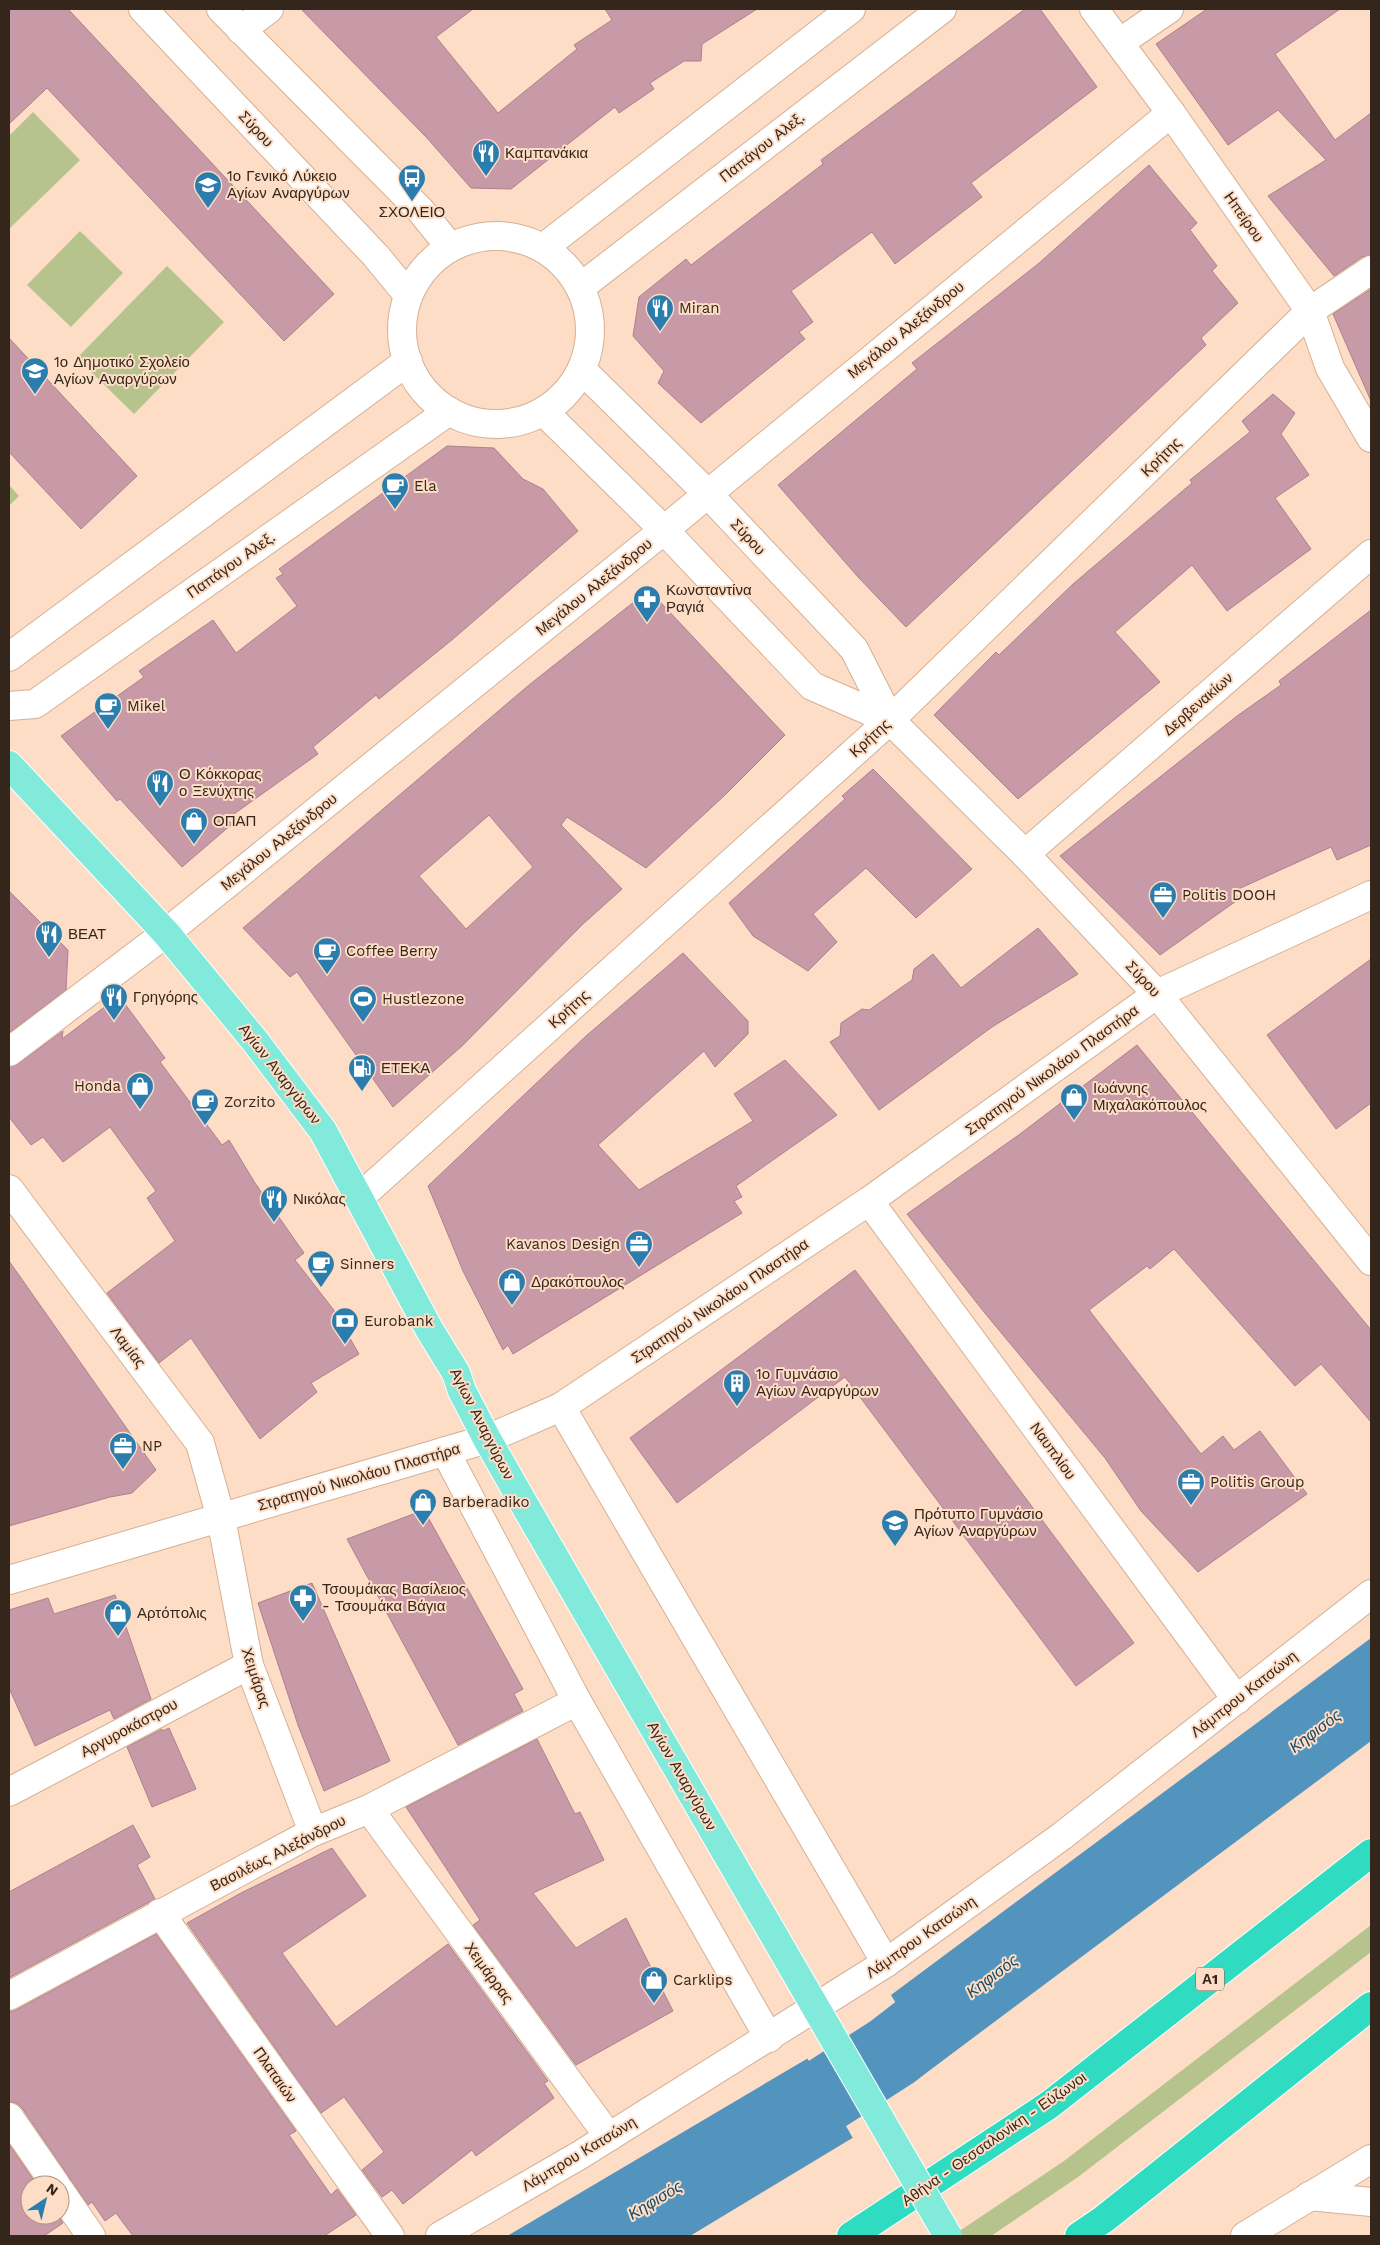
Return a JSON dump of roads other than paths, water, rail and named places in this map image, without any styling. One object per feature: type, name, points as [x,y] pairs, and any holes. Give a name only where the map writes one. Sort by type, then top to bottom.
[{"type":"highway","name":"Αθήνα - Θεσσαλονίκη - Εύζωνοι","points":[[851,2236],[1049,2104],[1371,1853]]},
{"type":"highway","points":[[1079,2236],[1112,2213],[1371,2006]]},
{"type":"main road","name":"Αγίων Αναργύρων","points":[[9,765],[166,933],[306,1107],[323,1131],[429,1328],[456,1373],[462,1391],[487,1440],[948,2236]]},
{"type":"street","name":"Σύρου","points":[[143,9],[376,256],[408,295]]},
{"type":"street","points":[[221,9],[421,211],[450,247]]},
{"type":"street","points":[[240,30],[269,9]]},
{"type":"street","points":[[543,248],[851,9]]},
{"type":"street","name":"Παπάγου Αλεξ.","points":[[582,286],[942,9]]},
{"type":"street","name":"Ηπείρου","points":[[1094,9],[1171,113],[1310,311],[1330,368],[1371,438]]},
{"type":"street","points":[[1120,43],[1169,9]]},
{"type":"street","name":"Μεγάλου Αλεξάνδρου","points":[[9,1052],[166,933],[664,530],[1171,113]]},
{"type":"street","points":[[506,236],[543,248],[565,266],[582,286],[590,327],[583,370],[560,399],[544,412],[510,423],[480,423],[448,411],[420,386],[403,349],[401,322],[408,295],[425,268],[450,247],[477,237],[506,236]]},
{"type":"street","name":"Κρήτης","points":[[359,1198],[890,720],[1310,311],[1371,270]]},
{"type":"street","points":[[9,657],[408,360]]},
{"type":"street","name":"Σύρου","points":[[583,370],[707,493],[854,649],[890,720],[1025,854],[1157,994],[1371,1261]]},
{"type":"street","name":"Παπάγου Αλεξ.","points":[[9,706],[36,704],[448,411]]},
{"type":"street","name":"Σύρου","points":[[544,412],[664,530],[812,686],[890,720]]},
{"type":"street","name":"Δερβενακίων","points":[[1025,854],[1371,554]]},
{"type":"street","name":"Στρατηγού Νικολάου Πλαστήρα","points":[[9,1580],[487,1440],[561,1407],[869,1201],[1157,994],[1371,895]]},
{"type":"street","name":"Λαμίας","points":[[9,1190],[200,1443],[221,1518]]},
{"type":"street","name":"Ναυπλίου","points":[[869,1201],[1237,1700]]},
{"type":"street","points":[[561,1407],[886,1963]]},
{"type":"street","points":[[445,1451],[577,1700],[769,2038]]},
{"type":"street","name":"Χειμάρας","points":[[221,1518],[249,1665],[313,1832]]},
{"type":"street","name":"Λάμπρου Κατσώνη","points":[[440,2236],[609,2137],[886,1963],[1062,1836],[1371,1594]]},
{"type":"street","name":"Αργυροκάστρου","points":[[9,1792],[249,1665]]},
{"type":"street","name":"Βασιλέως Αλεξάνδρου","points":[[9,1996],[313,1832],[369,1809],[577,1700]]},
{"type":"street","name":"Χειμάρρας","points":[[369,1809],[609,2137]]},
{"type":"street","name":"Πλαταιών","points":[[160,1913],[390,2236]]},
{"type":"street","points":[[9,2117],[49,2175]]},
{"type":"street","points":[[1245,2236],[1371,2159]]},
{"type":"street","points":[[1309,2196],[1371,2202]]},
{"type":"street","points":[[70,2206],[91,2236]]},
{"type":"water","points":[[1371,1638],[1371,1741],[934,2067],[891,1995]]},
{"type":"water","points":[[810,2057],[859,2134],[690,2236],[507,2236]]},
{"type":"waterway","name":"Κηφισός","points":[[595,2236],[746,2146],[892,2052],[996,1972]]},
{"type":"place","name":"Καμπανάκια","points":[[486,177]]},
{"type":"place","name":"ΣΧΟΛΕΙΟ","points":[[412,202]]},
{"type":"place","name":"1ο Γενικό Λύκειο Αγίων Αναργύρων","points":[[208,209]]},
{"type":"place","name":"Miran","points":[[660,332]]},
{"type":"place","name":"1ο Δημοτικό Σχολείο Αγίων Αναργύρων","points":[[35,395]]},
{"type":"place","name":"Ela","points":[[395,510]]},
{"type":"place","name":"Κωνσταντίνα Ραγιά","points":[[647,623]]},
{"type":"place","name":"Mikel","points":[[108,730]]},
{"type":"place","name":"Ο Κόκκορας ο Ξενύχτης","points":[[160,807]]},
{"type":"place","name":"ΟΠΑΠ","points":[[194,845]]},
{"type":"place","name":"Politis DOOH","points":[[1163,919]]},
{"type":"place","name":"ΒΕΑΤ","points":[[49,958]]},
{"type":"place","name":"Coffee Berry","points":[[327,975]]},
{"type":"place","name":"Γρηγόρης","points":[[114,1021]]},
{"type":"place","name":"Hustlezone","points":[[363,1023]]},
{"type":"place","name":"ΕΤΕΚΑ","points":[[362,1092]]},
{"type":"place","name":"Honda","points":[[140,1110]]},
{"type":"place","name":"Ιωάννης Μιχαλακόπουλος","points":[[1074,1121]]},
{"type":"place","name":"Zorzito","points":[[205,1126]]},
{"type":"place","name":"Νικόλας","points":[[274,1223]]},
{"type":"place","name":"Kavanos Design","points":[[639,1268]]},
{"type":"place","name":"Sinners","points":[[321,1288]]},
{"type":"place","name":"Δρακόπουλος","points":[[512,1306]]},
{"type":"place","name":"Eurobank","points":[[345,1345]]},
{"type":"place","name":"1ο Γυμνάσιο Αγίων Αναργύρων","points":[[737,1407]]},
{"type":"place","name":"NP","points":[[123,1470]]},
{"type":"place","name":"Politis Group","points":[[1191,1506]]},
{"type":"place","name":"Barberadiko","points":[[423,1526]]},
{"type":"place","name":"Πρότυπο Γυμνάσιο Αγίων Αναργύρων","points":[[895,1547]]},
{"type":"place","name":"Τσουμάκας Βασίλειος - Τσουμάκα Βάγια","points":[[303,1622]]},
{"type":"place","name":"Αρτόπολις","points":[[118,1637]]},
{"type":"place","name":"Carklips","points":[[654,2004]]}]
